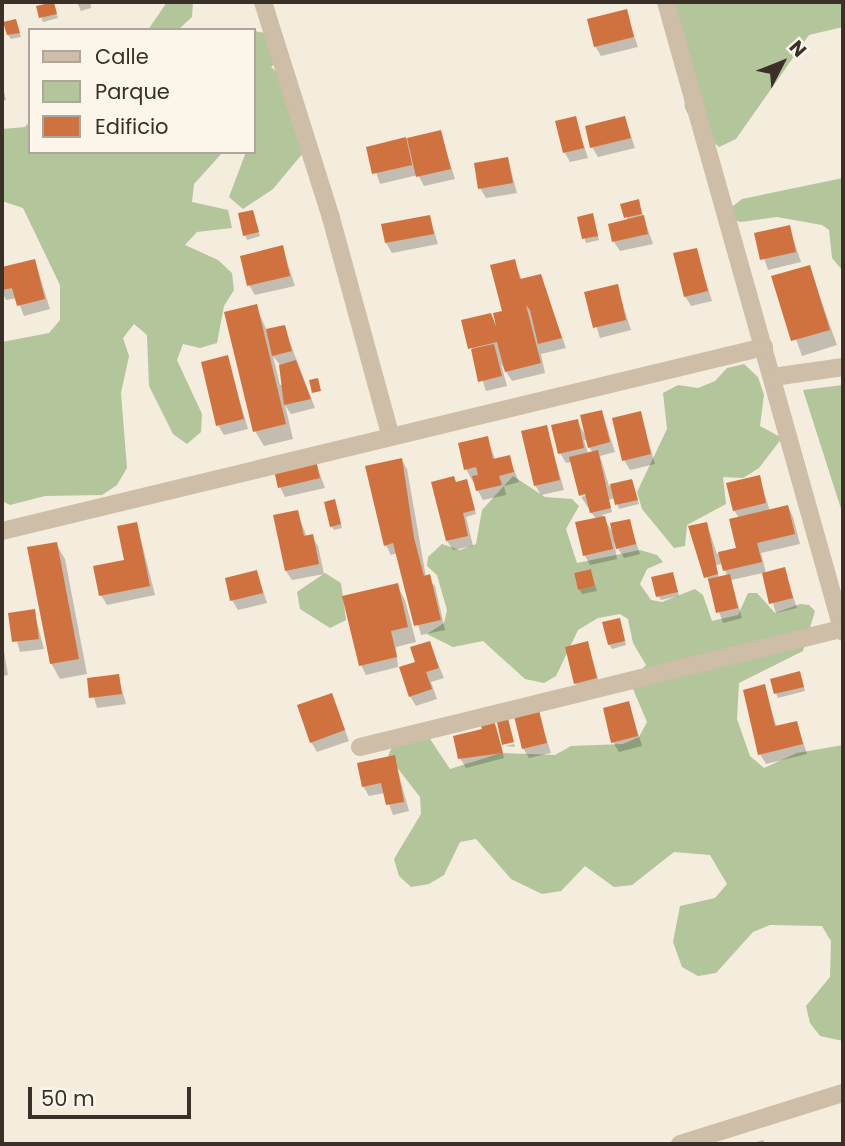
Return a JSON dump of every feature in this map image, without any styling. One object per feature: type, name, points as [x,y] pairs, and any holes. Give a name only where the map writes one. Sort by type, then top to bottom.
[{"type":"street","points":[[263,2],[331,218],[390,434]]},
{"type":"street","points":[[360,747],[843,630],[666,2]]},
{"type":"street","points":[[2,531],[390,434],[764,346]]},
{"type":"street","points":[[773,377],[843,368]]},
{"type":"street","points":[[680,1144],[843,1093]]},
{"type":"green space","points":[[167,2],[193,2],[192,17],[180,28],[149,28]]},
{"type":"green space","points":[[659,2],[843,2],[843,27],[809,35],[736,139],[719,147],[693,124],[685,108],[682,68]]},
{"type":"green space","points":[[256,31],[265,33],[278,62],[271,67],[288,82],[308,147],[273,189],[243,209],[229,197],[245,154],[256,154]]},
{"type":"green space","points":[[28,123],[28,154],[221,154],[194,184],[192,202],[228,210],[232,228],[197,232],[185,245],[218,260],[232,273],[234,290],[224,306],[217,343],[200,348],[183,344],[177,360],[202,414],[201,432],[187,444],[173,434],[149,386],[147,335],[134,324],[123,338],[129,356],[121,393],[127,468],[117,485],[102,495],[45,496],[10,505],[2,501],[2,342],[49,333],[60,320],[60,285],[23,208],[2,201],[2,129],[25,127]]},
{"type":"green space","points":[[843,178],[843,271],[832,258],[829,230],[822,225],[777,217],[741,222],[731,219],[728,210],[742,199]]},
{"type":"green space","points":[[744,364],[758,377],[764,395],[760,426],[782,438],[759,468],[743,478],[723,477],[726,504],[687,525],[685,546],[674,548],[642,509],[637,492],[667,429],[663,393],[678,385],[698,388],[715,381],[727,368]]},
{"type":"green space","points":[[843,385],[843,515],[803,390]]},
{"type":"green space","points":[[513,476],[545,497],[572,499],[579,506],[566,529],[577,563],[640,550],[657,555],[663,562],[647,569],[640,584],[651,600],[662,602],[695,589],[703,595],[712,621],[738,615],[748,593],[757,593],[775,613],[800,604],[809,605],[815,611],[803,651],[739,683],[737,719],[750,756],[764,768],[797,753],[843,745],[843,1041],[820,1036],[810,1023],[806,1006],[830,977],[831,941],[822,926],[770,925],[753,932],[716,973],[698,976],[682,967],[673,942],[680,906],[715,898],[727,884],[710,855],[674,852],[632,885],[614,887],[585,866],[561,891],[542,894],[511,879],[476,839],[460,842],[444,875],[429,884],[411,887],[399,876],[394,859],[421,814],[420,797],[388,756],[395,740],[430,739],[450,769],[501,753],[555,755],[571,746],[623,744],[639,737],[647,722],[630,682],[646,665],[633,643],[628,619],[620,614],[598,618],[578,630],[556,676],[544,683],[525,679],[483,641],[453,647],[427,634],[444,623],[447,610],[437,575],[427,566],[428,557],[442,544],[460,550],[476,544],[482,510]],"holes":[[[591,569],[595,586],[578,590],[574,573]]]},
{"type":"green space","points":[[325,573],[341,583],[346,620],[330,628],[300,609],[297,592]]},
{"type":"building","points":[[54,2],[57,14],[39,18],[36,6]]},
{"type":"building","points":[[627,9],[634,37],[594,47],[587,19]]},
{"type":"building","points":[[16,19],[20,33],[7,35],[3,22]]},
{"type":"building","points":[[576,116],[584,148],[563,153],[555,121]]},
{"type":"building","points":[[625,116],[631,138],[590,148],[585,126]]},
{"type":"building","points":[[441,130],[451,169],[416,177],[407,138]]},
{"type":"building","points":[[406,137],[412,165],[372,174],[366,147]]},
{"type":"building","points":[[508,157],[513,183],[478,189],[474,163]]},
{"type":"building","points":[[639,199],[642,214],[624,218],[620,204]]},
{"type":"building","points":[[253,210],[259,232],[243,236],[238,213]]},
{"type":"building","points":[[593,213],[598,236],[582,239],[577,217]]},
{"type":"building","points":[[430,215],[434,234],[385,243],[381,224]]},
{"type":"building","points":[[644,215],[648,234],[612,242],[608,224]]},
{"type":"building","points":[[790,225],[796,252],[760,260],[754,233]]},
{"type":"building","points":[[283,245],[290,276],[247,286],[240,256]]},
{"type":"building","points":[[697,248],[708,291],[684,297],[673,253]]},
{"type":"building","points":[[35,259],[45,299],[17,306],[12,288],[2,290],[2,267]]},
{"type":"building","points":[[515,259],[520,279],[541,274],[562,338],[538,344],[530,310],[526,305],[541,363],[505,372],[497,342],[468,349],[461,320],[491,313],[496,326],[493,313],[502,311],[490,265]]},
{"type":"building","points":[[810,265],[830,330],[791,341],[771,276]]},
{"type":"building","points":[[618,284],[626,320],[593,328],[584,292]]},
{"type":"building","points":[[257,304],[286,424],[253,432],[224,312]]},
{"type":"building","points":[[285,325],[292,351],[272,356],[266,329]]},
{"type":"building","points":[[494,344],[502,376],[478,382],[471,349]]},
{"type":"building","points":[[228,355],[244,419],[216,426],[201,362]]},
{"type":"building","points":[[296,360],[311,399],[284,405],[279,365]]},
{"type":"building","points":[[318,378],[321,391],[312,393],[309,380]]},
{"type":"building","points":[[602,410],[610,442],[588,448],[580,415]]},
{"type":"building","points":[[641,411],[651,454],[622,461],[612,418]]},
{"type":"building","points":[[578,419],[584,448],[558,454],[551,425]]},
{"type":"building","points":[[547,425],[560,480],[534,486],[521,431]]},
{"type":"building","points":[[488,436],[493,459],[510,455],[514,472],[499,476],[502,485],[476,491],[472,476],[478,475],[476,467],[464,470],[458,443]]},
{"type":"building","points":[[598,450],[611,508],[590,513],[585,494],[579,496],[569,457]]},
{"type":"building","points":[[315,456],[320,478],[278,488],[273,466]]},
{"type":"building","points":[[402,458],[414,538],[424,576],[430,574],[441,620],[414,626],[393,543],[384,546],[365,466]]},
{"type":"building","points":[[760,475],[766,503],[733,511],[726,483]]},
{"type":"building","points":[[454,476],[456,482],[467,479],[475,510],[463,513],[468,536],[446,541],[431,482]]},
{"type":"building","points":[[632,479],[638,500],[615,505],[610,484]]},
{"type":"building","points":[[335,499],[341,524],[330,527],[324,502]]},
{"type":"building","points":[[788,505],[795,534],[757,543],[762,562],[723,571],[718,552],[736,548],[729,519]]},
{"type":"building","points":[[298,510],[304,536],[313,534],[319,564],[285,571],[273,515]]},
{"type":"building","points":[[605,516],[613,549],[583,556],[575,522]]},
{"type":"building","points":[[630,519],[636,544],[616,549],[610,523]]},
{"type":"building","points":[[137,522],[150,586],[99,596],[93,566],[124,560],[117,526]]},
{"type":"building","points":[[707,522],[718,574],[704,578],[688,526]]},
{"type":"building","points":[[57,542],[79,659],[50,664],[27,547]]},
{"type":"building","points":[[785,567],[793,598],[769,604],[762,573]]},
{"type":"building","points":[[591,569],[595,586],[578,590],[574,573]]},
{"type":"building","points":[[257,570],[263,593],[230,601],[225,578]]},
{"type":"building","points":[[673,572],[678,592],[656,597],[651,577]]},
{"type":"building","points":[[730,574],[738,608],[716,613],[708,579]]},
{"type":"building","points":[[398,583],[408,627],[391,631],[397,657],[359,666],[342,596]]},
{"type":"building","points":[[35,609],[39,639],[12,642],[8,613]]},
{"type":"building","points":[[620,618],[625,641],[608,645],[602,622]]},
{"type":"building","points":[[430,641],[439,668],[426,672],[432,689],[409,697],[399,667],[415,662],[410,647]]},
{"type":"building","points":[[588,641],[597,678],[574,684],[565,647]]},
{"type":"building","points":[[800,671],[804,687],[774,694],[770,679]]},
{"type":"building","points":[[119,674],[122,694],[89,698],[87,678]]},
{"type":"building","points":[[765,684],[775,726],[797,721],[803,744],[758,755],[743,690]]},
{"type":"building","points":[[332,693],[345,730],[310,743],[297,705]]},
{"type":"building","points":[[629,701],[638,736],[611,743],[603,708]]},
{"type":"building","points":[[538,706],[547,743],[522,749],[513,712]]},
{"type":"building","points":[[507,715],[514,742],[502,745],[496,718]]},
{"type":"building","points":[[494,720],[503,753],[458,759],[453,736],[482,729],[480,723]]},
{"type":"building","points":[[395,755],[404,802],[386,805],[381,783],[362,787],[357,763]]}]
